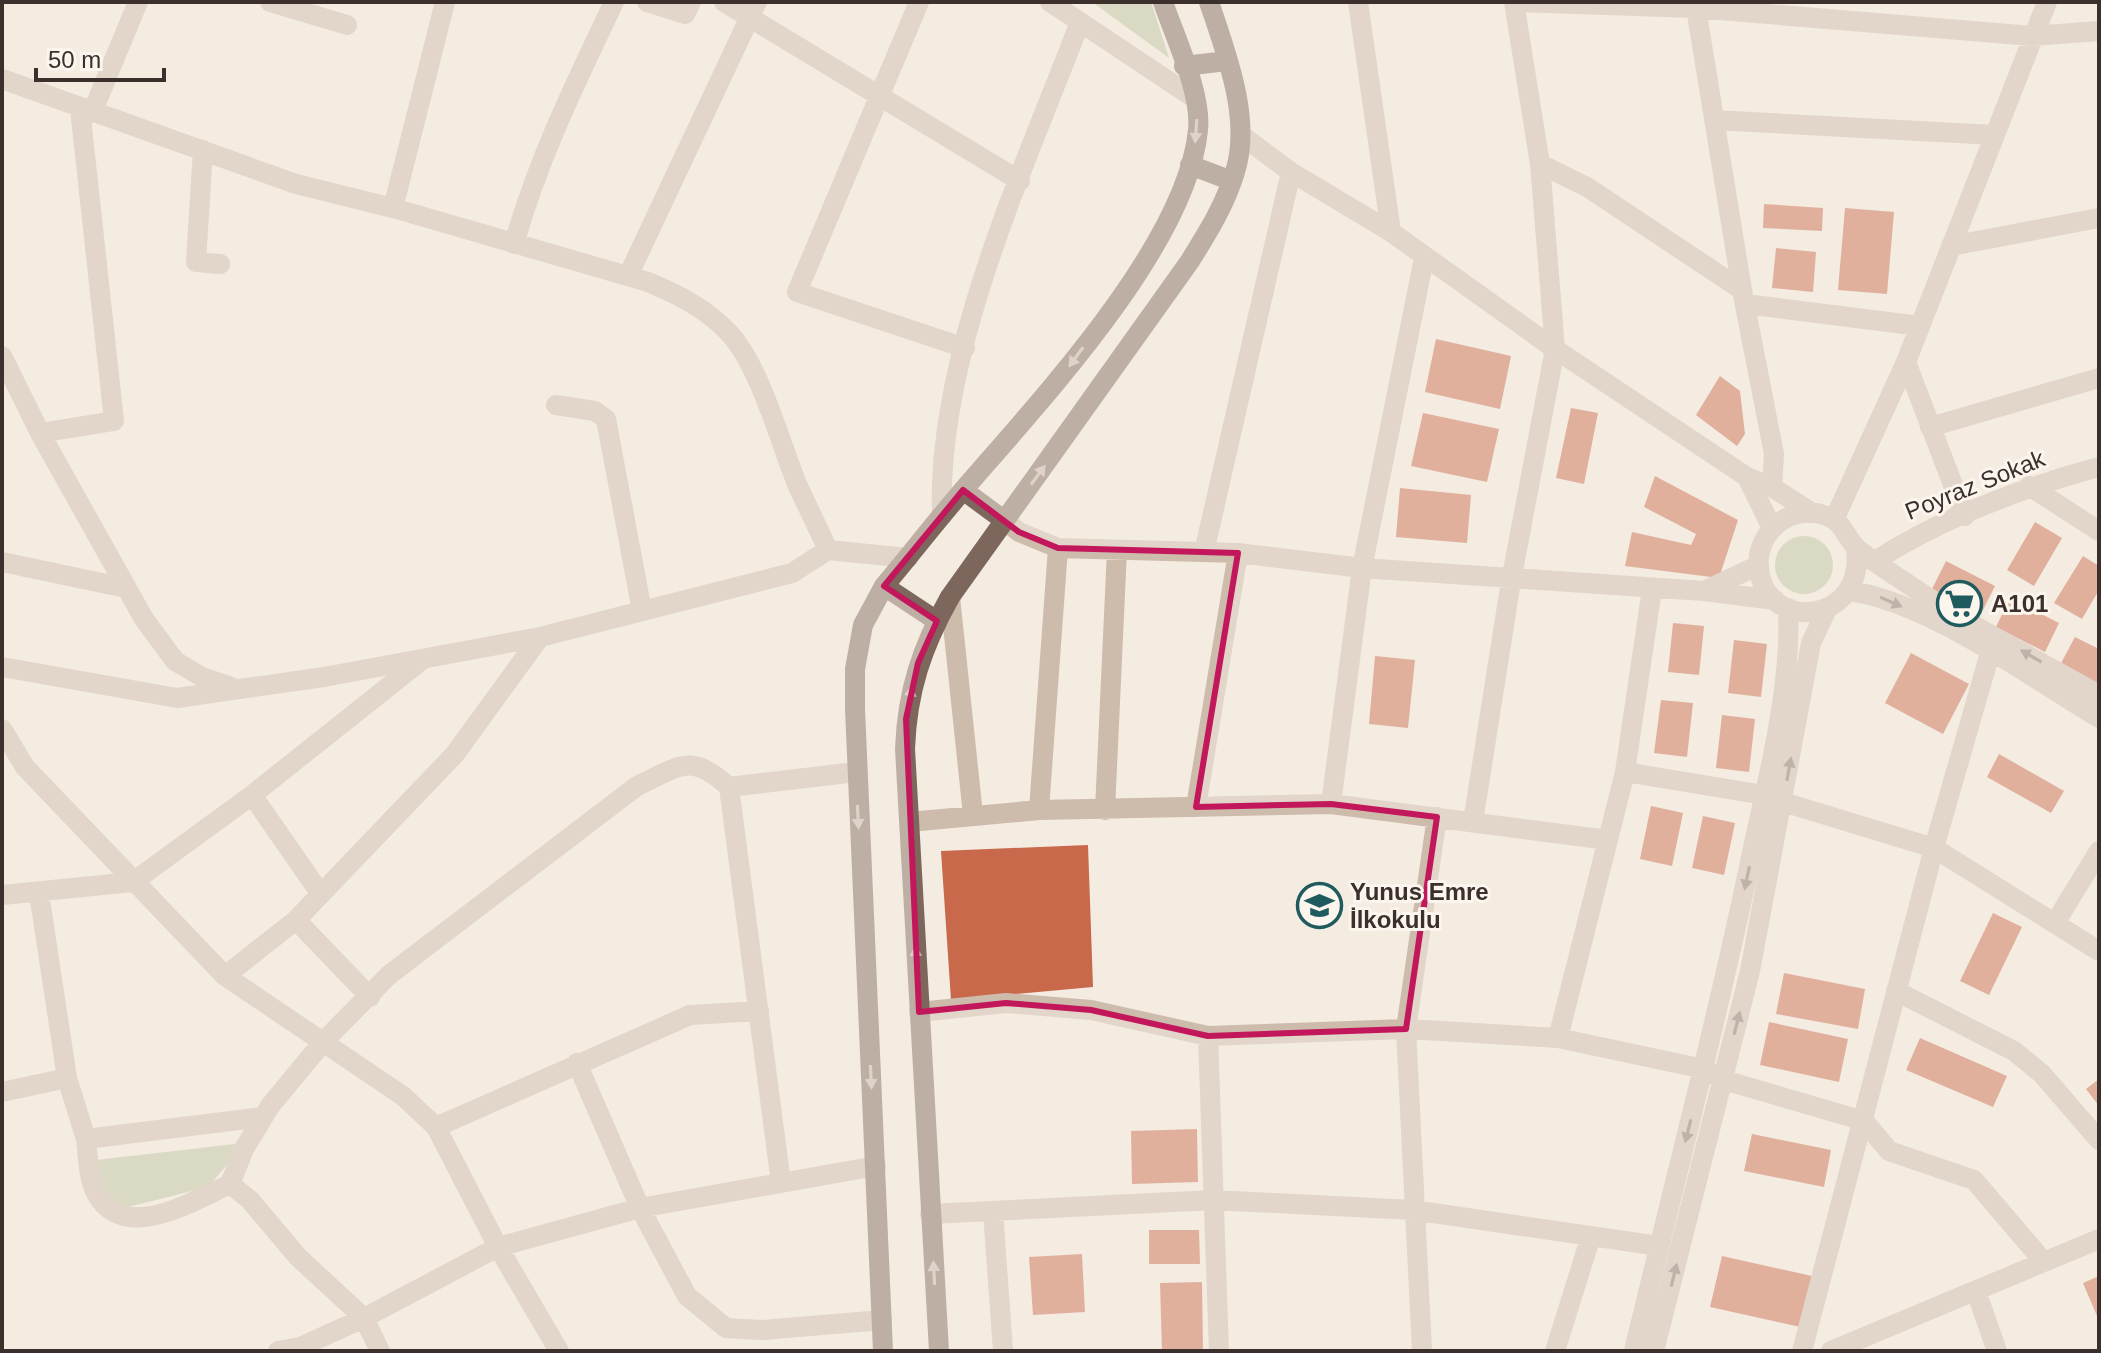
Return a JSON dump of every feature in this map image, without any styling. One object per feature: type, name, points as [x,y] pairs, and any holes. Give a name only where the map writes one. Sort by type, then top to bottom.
[{"type":"main road","points":[[883,1351],[856,772],[855,669],[863,625],[884,586],[1062,376],[1127,289],[1167,223],[1190,165],[1199,129],[1194,98],[1163,2]]},
{"type":"main road","points":[[939,1351],[906,719],[918,663],[950,597],[1190,261],[1224,205],[1241,135],[1227,61],[1209,2]]},
{"type":"main road","points":[[1184,66],[1227,61]]},
{"type":"main road","points":[[1190,165],[1232,181]]},
{"type":"main road","points":[[963,490],[1005,521]]},
{"type":"main road","points":[[884,586],[937,621]]},
{"type":"street","points":[[40,433],[114,421],[86,111],[138,2]]},
{"type":"street","points":[[270,2],[347,25]]},
{"type":"street","points":[[393,208],[445,2]]},
{"type":"street","points":[[514,244],[547,146],[614,2]]},
{"type":"street","points":[[647,2],[685,14],[691,2]]},
{"type":"street","points":[[724,2],[754,10],[877,95],[1020,181]]},
{"type":"street","points":[[919,2],[877,95],[797,292],[965,348]]},
{"type":"street","points":[[1050,2],[1076,13],[1194,98]]},
{"type":"street","points":[[1358,2],[1391,232]]},
{"type":"street","points":[[1473,822],[1511,581],[1555,349],[1540,164],[1517,2],[1695,5],[2032,36],[2099,31]]},
{"type":"street","points":[[1834,520],[1906,362],[2047,2]]},
{"type":"street","points":[[1695,5],[1774,454],[1772,487]]},
{"type":"street","points":[[628,276],[754,10]]},
{"type":"street","points":[[942,515],[940,468],[948,413],[984,274],[1020,181],[1076,13]]},
{"type":"street","points":[[2,79],[296,184],[393,208],[628,276],[677,294],[707,312],[732,336],[761,389],[798,486],[828,550]]},
{"type":"street","points":[[1714,120],[1994,135]]},
{"type":"street","points":[[1005,521],[1019,532],[1058,548],[1238,553],[1511,581],[1704,591],[1782,604],[1811,613],[1827,609],[1849,591],[1856,578],[1856,549],[1850,535],[1834,520],[1812,513],[1772,487],[1747,477],[1555,349],[1391,232],[1291,172],[1241,135]]},
{"type":"street","points":[[203,150],[196,262],[220,264]]},
{"type":"street","points":[[1540,164],[1587,187],[1744,297],[1920,326]]},
{"type":"street","points":[[1204,552],[1291,172]]},
{"type":"street","points":[[1951,246],[2099,218]]},
{"type":"street","points":[[1331,804],[1362,568],[1424,258]]},
{"type":"street","points":[[2,356],[40,433],[126,588],[175,661],[202,677],[235,688]]},
{"type":"street","points":[[1906,362],[1965,516]]},
{"type":"street","points":[[1930,427],[2099,378]]},
{"type":"street","points":[[556,405],[595,411],[606,419],[642,611]]},
{"type":"street","name":"Poyraz Sokak","points":[[1875,561],[1907,541],[2029,486],[2099,467]]},
{"type":"street","points":[[1747,477],[1772,528]]},
{"type":"street","points":[[2029,486],[2099,531]]},
{"type":"street","points":[[1654,1351],[1750,971],[1790,642],[1782,604],[1763,584],[1759,565],[1763,540],[1784,519],[1812,513]]},
{"type":"street","points":[[1039,810],[1058,548]]},
{"type":"street","points":[[1856,549],[1917,591],[2099,695]]},
{"type":"street","points":[[2,667],[177,698],[324,677],[540,637],[792,573],[828,550],[908,558]]},
{"type":"street","points":[[1105,810],[1117,550]]},
{"type":"street","points":[[1196,807],[1238,553]]},
{"type":"street","points":[[2,562],[126,588]]},
{"type":"street","points":[[1704,591],[1759,565]]},
{"type":"street","points":[[1558,1038],[1625,772],[1652,589]]},
{"type":"street","points":[[1849,591],[1873,594],[1932,620],[2099,718]]},
{"type":"street","points":[[950,597],[973,815]]},
{"type":"street","points":[[1634,1351],[1811,643],[1827,609]]},
{"type":"street","points":[[225,976],[296,920],[455,754],[540,637]]},
{"type":"street","points":[[1802,1351],[1934,848],[1990,653]]},
{"type":"street","points":[[2,895],[133,882],[252,795],[425,658]]},
{"type":"street","points":[[2,729],[25,767],[225,976],[403,1096],[436,1127],[498,1247],[559,1351]]},
{"type":"street","points":[[39,893],[67,1078],[86,1139],[96,1193],[112,1210],[128,1215],[159,1215],[230,1184],[244,1149],[263,1117],[323,1042],[389,975],[637,786],[684,765],[707,767],[729,787],[781,1183]]},
{"type":"street","points":[[729,787],[856,772]]},
{"type":"street","points":[[1625,772],[1773,798],[1934,848],[2099,951]]},
{"type":"street","points":[[252,795],[320,893]]},
{"type":"street","points":[[909,822],[1039,810],[1331,804],[1608,840]]},
{"type":"street","points":[[1422,1351],[1406,1029],[1437,817]]},
{"type":"street","points":[[2055,923],[2099,851]]},
{"type":"street","points":[[296,920],[370,997]]},
{"type":"street","points":[[1896,991],[2014,1051],[2042,1074],[2099,1140]]},
{"type":"street","points":[[919,1012],[1006,1003],[1091,1010],[1208,1036],[1406,1029],[1558,1038],[1704,1069],[1724,1080],[1864,1121],[1889,1151],[1974,1180],[2044,1262]]},
{"type":"street","points":[[436,1127],[690,1015],[759,1011]]},
{"type":"street","points":[[1208,1036],[1219,1351]]},
{"type":"street","points":[[577,1063],[640,1208],[687,1296],[726,1328],[762,1330],[882,1320]]},
{"type":"street","points":[[2,1092],[67,1078]]},
{"type":"street","points":[[86,1139],[263,1117]]},
{"type":"street","points":[[278,1351],[300,1349],[498,1247],[640,1208],[876,1166]]},
{"type":"street","points":[[230,1184],[250,1200],[298,1257],[364,1318],[380,1351]]},
{"type":"street","points":[[930,1214],[1213,1200],[1413,1210],[1659,1246]]},
{"type":"street","points":[[993,1211],[1003,1351]]},
{"type":"street","points":[[1555,1351],[1591,1236]]},
{"type":"street","points":[[1831,1351],[2099,1239]]},
{"type":"street","points":[[1976,1291],[1997,1351]]},
{"type":"highlighted area","points":[[963,490],[1019,532],[1058,548],[1238,553],[1196,807],[1331,804],[1437,817],[1406,1029],[1208,1036],[1091,1010],[1006,1003],[919,1012],[906,719],[918,663],[937,621],[884,586]]},
{"type":"green space","points":[[1092,2],[1151,2],[1169,58]]},
{"type":"green space","points":[[1804,536],[1825,544],[1833,565],[1825,586],[1804,594],[1783,586],[1775,565],[1783,544]]},
{"type":"green space","points":[[235,1144],[231,1160],[208,1187],[120,1209],[105,1203],[96,1160]]},
{"type":"building","points":[[1764,204],[1823,208],[1822,231],[1763,228]]},
{"type":"building","points":[[1845,208],[1894,212],[1887,294],[1838,290]]},
{"type":"building","points":[[1776,248],[1816,252],[1813,292],[1772,288]]},
{"type":"building","points":[[1436,339],[1511,356],[1500,409],[1425,392]]},
{"type":"building","points":[[1720,376],[1740,391],[1745,434],[1737,446],[1696,415]]},
{"type":"building","points":[[1571,408],[1598,413],[1584,484],[1556,478]]},
{"type":"building","points":[[1423,413],[1499,429],[1487,482],[1411,466]]},
{"type":"building","points":[[1655,476],[1738,520],[1719,578],[1625,566],[1632,532],[1691,545],[1696,534],[1644,507]]},
{"type":"building","points":[[1400,488],[1471,495],[1467,543],[1396,537]]},
{"type":"building","points":[[2035,522],[2062,538],[2034,586],[2007,570]]},
{"type":"building","points":[[2083,556],[2099,566],[2099,590],[2082,619],[2054,603]]},
{"type":"building","points":[[1946,561],[1995,586],[1981,614],[1932,589]]},
{"type":"building","points":[[2010,598],[2059,623],[2045,652],[1996,627]]},
{"type":"building","points":[[1673,623],[1704,626],[1699,675],[1668,672]]},
{"type":"building","points":[[2075,637],[2099,649],[2099,685],[2060,665]]},
{"type":"building","points":[[1734,640],[1767,644],[1761,697],[1728,693]]},
{"type":"building","points":[[1911,653],[1969,684],[1943,734],[1885,703]]},
{"type":"building","points":[[1375,656],[1415,660],[1408,728],[1369,724]]},
{"type":"building","points":[[1661,700],[1693,703],[1687,757],[1654,753]]},
{"type":"building","points":[[1722,715],[1755,719],[1749,772],[1716,768]]},
{"type":"building","points":[[1999,754],[2064,791],[2051,813],[1987,777]]},
{"type":"building","points":[[1651,806],[1683,813],[1672,866],[1640,859]]},
{"type":"building","points":[[1703,816],[1735,823],[1724,875],[1692,868]]},
{"type":"building","points":[[1088,845],[1093,987],[951,1000],[941,851]]},
{"type":"building","points":[[1993,913],[2022,927],[1989,995],[1960,981]]},
{"type":"building","points":[[1784,973],[1865,989],[1858,1029],[1776,1014]]},
{"type":"building","points":[[1769,1022],[1848,1039],[1839,1082],[1760,1065]]},
{"type":"building","points":[[1920,1038],[2007,1076],[1993,1107],[1906,1070]]},
{"type":"building","points":[[2099,1079],[2099,1106],[2086,1089]]},
{"type":"building","points":[[1197,1129],[1198,1182],[1132,1184],[1131,1131]]},
{"type":"building","points":[[1752,1134],[1831,1150],[1824,1187],[1744,1171]]},
{"type":"building","points":[[1149,1230],[1199,1230],[1200,1264],[1149,1264]]},
{"type":"building","points":[[1082,1254],[1085,1312],[1033,1315],[1029,1257]]},
{"type":"building","points":[[1722,1256],[1812,1276],[1800,1327],[1710,1307]]},
{"type":"building","points":[[2099,1276],[2099,1315],[2097,1316],[2083,1283]]},
{"type":"building","points":[[1202,1282],[1203,1351],[1162,1351],[1160,1283]]},
{"type":"place","name":"A101","points":[[1960,604]]},
{"type":"place","name":"Yunus Emre İlkokulu","points":[[1319,906]]}]
